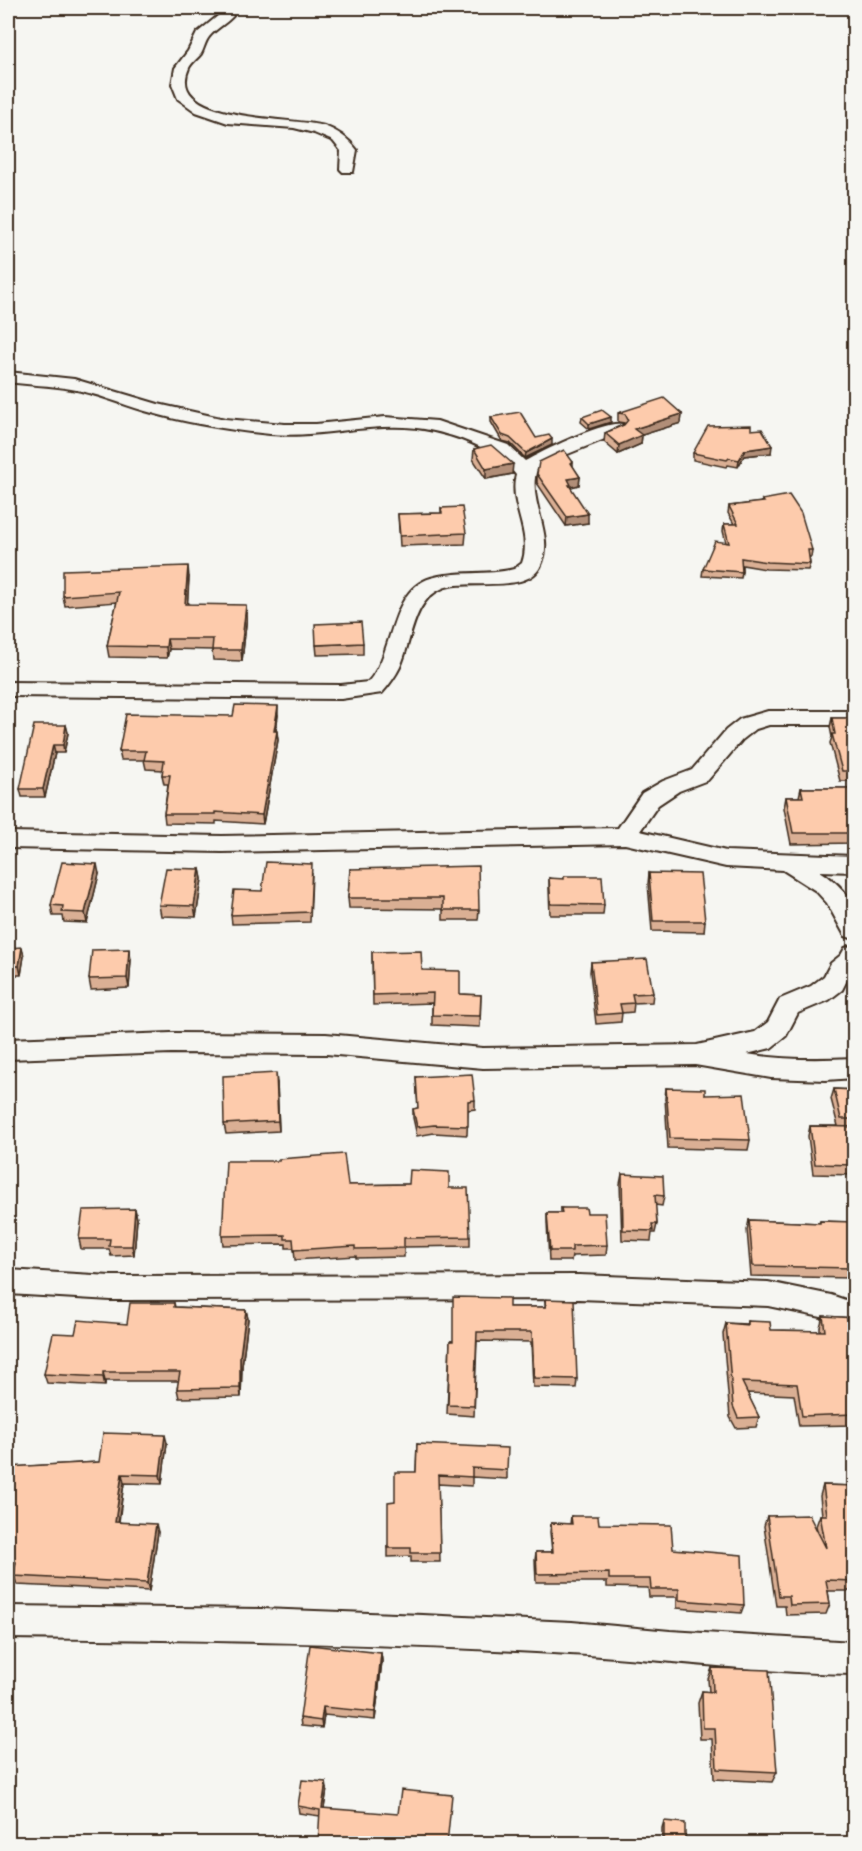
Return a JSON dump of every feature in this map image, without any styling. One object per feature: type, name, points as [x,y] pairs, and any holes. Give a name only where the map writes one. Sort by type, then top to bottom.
[{"type":"street","points":[[220,8],[226,16],[202,36],[195,52],[179,74],[183,96],[201,109],[228,119],[303,125],[329,133],[338,138],[349,150],[348,169]]},
{"type":"street","points":[[8,377],[74,384],[181,415],[237,425],[285,430],[316,430],[407,422],[437,426],[501,449],[512,457],[525,473]]},
{"type":"street","points":[[8,689],[341,692],[374,688],[385,676],[413,603],[426,588],[463,579],[517,575],[531,566],[535,552],[531,517],[524,496],[525,473],[529,466],[538,460],[616,428]]},
{"type":"street","points":[[625,836],[650,799],[671,786],[700,775],[734,735],[748,724],[776,717],[855,718]]},
{"type":"street","points":[[8,840],[222,843],[625,836],[726,859],[855,864]]},
{"type":"street","points":[[789,862],[824,885],[855,930]]},
{"type":"street","points":[[695,1055],[717,1048],[755,1044],[762,1041],[777,1029],[789,1006],[820,993],[834,983],[840,970],[852,960],[855,954]]},
{"type":"street","points":[[8,1049],[171,1043],[303,1044],[483,1058],[695,1055],[771,1068],[826,1070],[855,1068]]},
{"type":"street","points":[[8,1282],[111,1288],[567,1287],[768,1294],[831,1307],[855,1315]]},
{"type":"street","points":[[8,1622],[261,1625],[423,1631],[572,1638],[670,1647],[855,1658]]},
{"type":"building","points":[[664,398],[682,414],[634,429],[642,435],[619,445],[605,433],[624,425],[628,420],[625,414],[618,413]]},
{"type":"building","points":[[602,410],[611,417],[589,424],[582,417]]},
{"type":"building","points":[[520,412],[536,438],[549,435],[552,439],[526,453],[510,438],[502,435],[491,417]]},
{"type":"building","points":[[751,425],[751,430],[762,429],[772,446],[745,450],[739,460],[729,458],[727,460],[693,453],[708,426]]},
{"type":"building","points":[[491,445],[513,464],[486,469],[474,449]]},
{"type":"building","points":[[564,450],[580,477],[568,479],[571,485],[569,485],[588,514],[567,517],[537,474],[539,462]]},
{"type":"building","points":[[789,495],[801,513],[812,550],[808,550],[810,564],[741,558],[742,572],[703,569],[715,541],[729,543],[724,524],[738,524],[729,506],[764,502],[762,500]]},
{"type":"building","points":[[462,507],[466,533],[400,536],[398,514],[442,513],[441,508]]},
{"type":"building","points":[[188,566],[185,604],[246,605],[241,650],[212,650],[213,639],[167,639],[166,647],[107,646],[119,592],[63,596],[63,570]]},
{"type":"building","points":[[361,622],[363,643],[316,645],[315,624]]},
{"type":"building","points":[[235,705],[278,706],[274,731],[277,731],[262,815],[215,812],[215,814],[164,814],[170,775],[162,775],[164,761],[144,760],[146,751],[119,751],[126,714],[233,716]]},
{"type":"building","points":[[832,718],[855,718],[855,771],[842,771],[832,734],[835,734]]},
{"type":"building","points":[[34,725],[66,725],[63,745],[53,745],[43,789],[20,789]]},
{"type":"building","points":[[801,788],[855,788],[855,833],[793,833],[786,797],[803,797]]},
{"type":"building","points":[[62,862],[97,864],[85,913],[62,912],[63,906],[51,905]]},
{"type":"building","points":[[266,862],[312,864],[310,912],[231,915],[234,890],[262,891]]},
{"type":"building","points":[[478,866],[479,910],[443,910],[443,898],[348,898],[350,869]]},
{"type":"building","points":[[166,868],[200,869],[194,906],[159,905]]},
{"type":"building","points":[[649,873],[700,874],[705,921],[653,921]]},
{"type":"building","points":[[564,876],[602,876],[604,905],[551,904],[549,878],[564,879]]},
{"type":"building","points":[[22,947],[19,966],[11,966],[8,982],[8,948]]},
{"type":"building","points":[[129,949],[127,978],[89,979],[92,950]]},
{"type":"building","points":[[421,951],[422,970],[460,971],[460,994],[481,995],[480,1016],[432,1015],[433,993],[373,995],[372,952]]},
{"type":"building","points":[[647,959],[653,993],[632,994],[634,1003],[620,1004],[622,1013],[597,1015],[591,962]]},
{"type":"building","points":[[276,1073],[278,1121],[224,1124],[223,1076]]},
{"type":"building","points":[[472,1074],[475,1100],[468,1101],[468,1126],[417,1127],[413,1109],[418,1108],[416,1077]]},
{"type":"building","points":[[666,1088],[705,1089],[705,1095],[744,1094],[750,1140],[670,1138]]},
{"type":"building","points":[[834,1089],[855,1090],[855,1119],[841,1119]]},
{"type":"building","points":[[810,1126],[855,1127],[855,1165],[815,1164]]},
{"type":"building","points":[[344,1154],[348,1185],[409,1184],[410,1170],[449,1172],[449,1188],[468,1188],[470,1237],[404,1238],[404,1248],[355,1249],[355,1246],[294,1250],[293,1239],[285,1239],[285,1235],[222,1236],[226,1161],[279,1161],[279,1159]]},
{"type":"building","points":[[622,1174],[663,1176],[664,1196],[655,1195],[657,1224],[652,1224],[653,1231],[623,1230]]},
{"type":"building","points":[[852,1203],[855,1203],[855,1222]]},
{"type":"building","points":[[561,1208],[586,1208],[587,1213],[605,1213],[607,1245],[572,1246],[572,1251],[550,1251],[547,1213],[562,1213]]},
{"type":"building","points":[[135,1209],[132,1246],[109,1246],[110,1239],[79,1239],[83,1210]]},
{"type":"building","points":[[749,1220],[855,1222],[855,1262],[851,1262],[852,1268],[753,1266]]},
{"type":"building","points":[[453,1297],[509,1298],[509,1307],[546,1307],[545,1299],[574,1300],[577,1379],[534,1378],[532,1332],[477,1332],[474,1406],[448,1405],[450,1341],[453,1341]]},
{"type":"building","points":[[130,1303],[174,1303],[174,1307],[246,1310],[240,1357],[240,1388],[177,1389],[180,1372],[103,1372],[103,1377],[44,1374],[53,1333],[75,1334],[78,1320],[127,1324]]},
{"type":"building","points":[[823,1316],[855,1318],[855,1414],[802,1416],[797,1384],[742,1382],[759,1417],[738,1418],[733,1406],[726,1323],[748,1325],[748,1321],[770,1322],[771,1330],[825,1331]]},
{"type":"building","points":[[103,1433],[165,1435],[160,1475],[122,1474],[115,1522],[156,1524],[147,1583],[14,1576],[16,1562],[8,1563],[8,1467],[99,1462]]},
{"type":"building","points":[[417,1444],[508,1448],[507,1470],[472,1468],[472,1477],[438,1475],[440,1553],[411,1553],[411,1548],[388,1548],[388,1502],[395,1501],[395,1472],[416,1472]]},
{"type":"building","points":[[823,1485],[855,1486],[855,1581],[826,1580],[830,1604],[790,1605],[789,1596],[779,1596],[767,1516],[809,1515],[826,1548],[820,1515],[827,1515]]},
{"type":"building","points":[[571,1516],[598,1516],[599,1524],[671,1525],[673,1549],[742,1555],[744,1605],[679,1600],[679,1589],[651,1589],[650,1579],[609,1579],[609,1573],[537,1574],[536,1552],[553,1552],[551,1523],[572,1524]]},
{"type":"building","points":[[310,1645],[381,1653],[375,1712],[323,1707],[321,1721],[300,1718]]},
{"type":"building","points":[[712,1668],[769,1670],[777,1772],[717,1769],[715,1728],[703,1728],[702,1691],[713,1692]]},
{"type":"building","points":[[302,1780],[326,1782],[322,1808],[398,1814],[401,1790],[452,1795],[447,1844],[318,1844],[320,1810],[298,1806]]},
{"type":"building","points":[[664,1821],[685,1823],[685,1844],[664,1844]]}]
